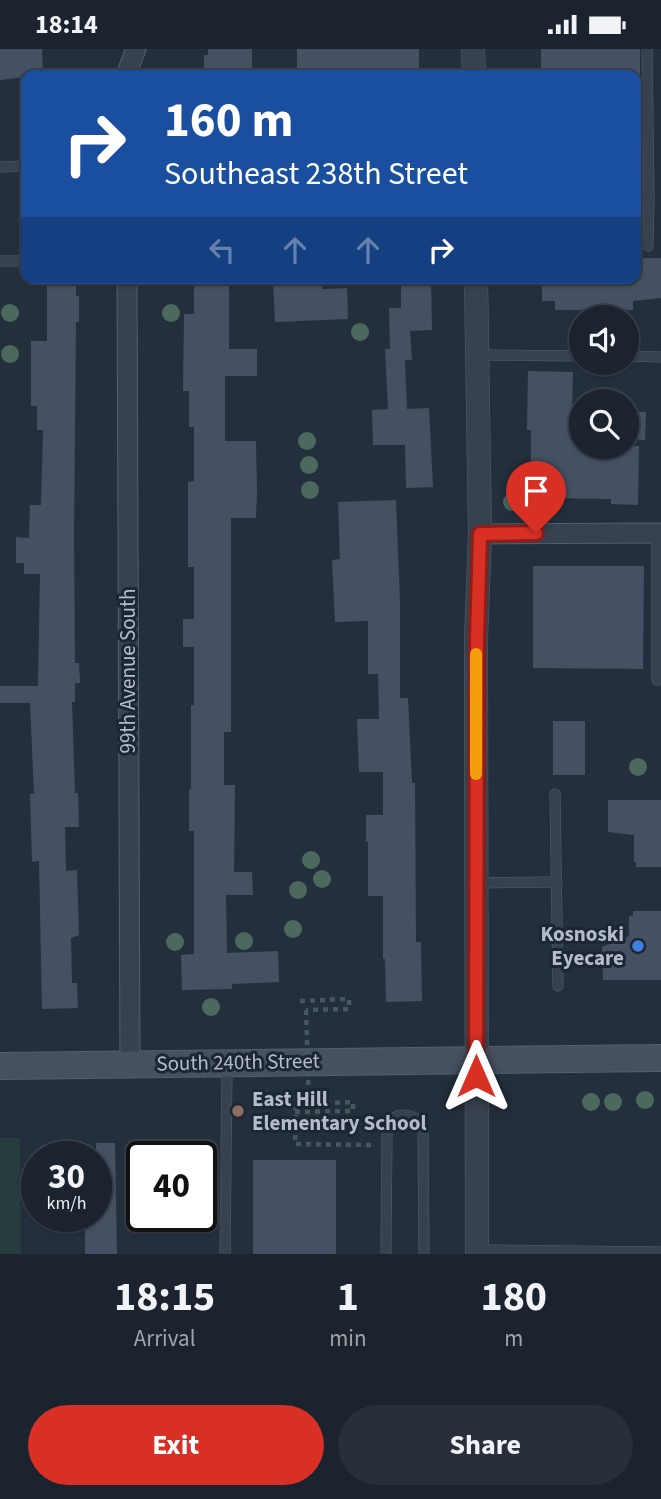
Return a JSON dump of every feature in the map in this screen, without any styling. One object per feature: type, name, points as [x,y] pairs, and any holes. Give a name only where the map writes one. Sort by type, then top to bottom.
[{"type":"main road","name":"South 240th Street","points":[[0,1066],[476,1058],[661,1058]]},
{"type":"street","points":[[473,49],[474,70]]},
{"type":"street","points":[[128,70],[135,50]]},
{"type":"street","name":"99th Avenue South","points":[[127,284],[130,1064]]},
{"type":"street","points":[[476,284],[480,534],[476,652],[477,1252]]},
{"type":"street","points":[[480,534],[659,533]]},
{"type":"lane","points":[[647,49],[648,246]]},
{"type":"lane","points":[[0,167],[21,166]]},
{"type":"lane","points":[[641,197],[649,197]]},
{"type":"lane","points":[[0,261],[21,261]]},
{"type":"lane","points":[[478,355],[569,356]]},
{"type":"lane","points":[[639,356],[661,357]]},
{"type":"lane","points":[[656,680],[659,533]]},
{"type":"lane","points":[[555,794],[558,986]]},
{"type":"lane","points":[[476,883],[557,882]]},
{"type":"lane","points":[[225,1254],[227,1062]]},
{"type":"lane","points":[[386,1254],[387,1128],[390,1120],[405,1114],[421,1121],[423,1129],[424,1254]]},
{"type":"lane","points":[[477,1252],[661,1252]]},
{"type":"path","points":[[295,1112],[353,1111],[353,1102],[309,1104],[306,1010],[349,1009],[349,999],[300,1001]]},
{"type":"path","points":[[296,1095],[295,1144],[387,1145]]},
{"type":"green space","points":[[0,1138],[20,1138],[21,1254],[0,1254]]},
{"type":"building","points":[[0,49],[42,49],[43,70],[21,70],[21,78],[0,80]]},
{"type":"building","points":[[208,49],[252,49],[252,70],[204,70],[204,55],[208,55]]},
{"type":"building","points":[[297,49],[419,49],[419,70],[297,70]]},
{"type":"building","points":[[541,49],[640,49],[640,70],[541,70]]},
{"type":"building","points":[[641,258],[661,258],[661,298],[633,301],[633,305],[569,305],[569,310],[555,310],[555,301],[542,301],[542,284],[641,284]]},
{"type":"building","points":[[47,284],[76,284],[79,322],[76,322],[75,663],[79,663],[80,683],[75,683],[75,702],[72,702],[79,827],[65,827],[66,871],[77,870],[79,935],[71,938],[72,983],[77,983],[78,1008],[42,1009],[39,861],[32,862],[30,794],[34,794],[30,703],[0,703],[0,686],[38,686],[40,574],[24,574],[24,563],[16,563],[16,537],[29,538],[30,505],[41,505],[43,430],[37,430],[37,406],[31,406],[31,341],[47,341]]},
{"type":"building","points":[[194,284],[229,284],[229,349],[257,349],[257,376],[225,376],[225,441],[256,441],[257,492],[256,518],[231,518],[231,732],[224,732],[224,785],[235,785],[234,872],[252,872],[253,895],[226,895],[227,953],[278,951],[279,982],[232,984],[232,989],[182,990],[181,955],[194,954],[194,831],[189,831],[189,789],[194,647],[183,647],[183,619],[194,619],[194,567],[188,567],[188,482],[194,481],[194,427],[189,427],[189,391],[183,391],[184,314],[194,314]]},
{"type":"building","points":[[273,284],[322,285],[322,289],[347,288],[348,319],[275,322]]},
{"type":"building","points":[[401,284],[431,284],[432,330],[410,331],[412,360],[405,360],[407,409],[429,408],[433,487],[406,488],[405,445],[373,445],[372,410],[388,409],[385,349],[390,349],[389,308],[401,308]]},
{"type":"building","points":[[528,371],[569,372],[569,375],[573,375],[573,389],[569,389],[569,459],[639,459],[638,505],[611,504],[611,499],[538,498],[538,485],[531,485],[531,430],[527,430]]},
{"type":"building","points":[[639,412],[646,412],[645,440],[639,440]]},
{"type":"building","points":[[396,500],[400,698],[408,698],[412,783],[415,783],[416,942],[421,942],[422,1001],[386,1002],[383,896],[368,896],[366,842],[366,815],[383,815],[383,772],[359,772],[357,719],[379,719],[378,674],[368,674],[368,621],[335,622],[332,560],[340,559],[338,502]]},
{"type":"building","points":[[533,566],[644,566],[643,669],[533,668]]},
{"type":"building","points":[[553,721],[585,721],[585,775],[553,775]]},
{"type":"building","points":[[608,800],[661,800],[661,867],[636,867],[634,835],[608,832]]},
{"type":"building","points":[[633,911],[661,911],[661,980],[603,980],[602,947],[629,936],[629,916],[633,916]]},
{"type":"building","points":[[112,1143],[115,1143],[117,1254],[85,1254],[85,1232],[112,1232]]},
{"type":"building","points":[[253,1160],[336,1160],[336,1254],[253,1254]]},
{"type":"slow traffic","points":[[476,654],[476,774]]},
{"type":"place","name":"Kosnoski Eyecare","points":[[638,946]]},
{"type":"place","name":"East Hill Elementary School","points":[[238,1111]]},
{"type":"route","points":[[476,1076],[477,639],[480,534],[536,533]]}]
